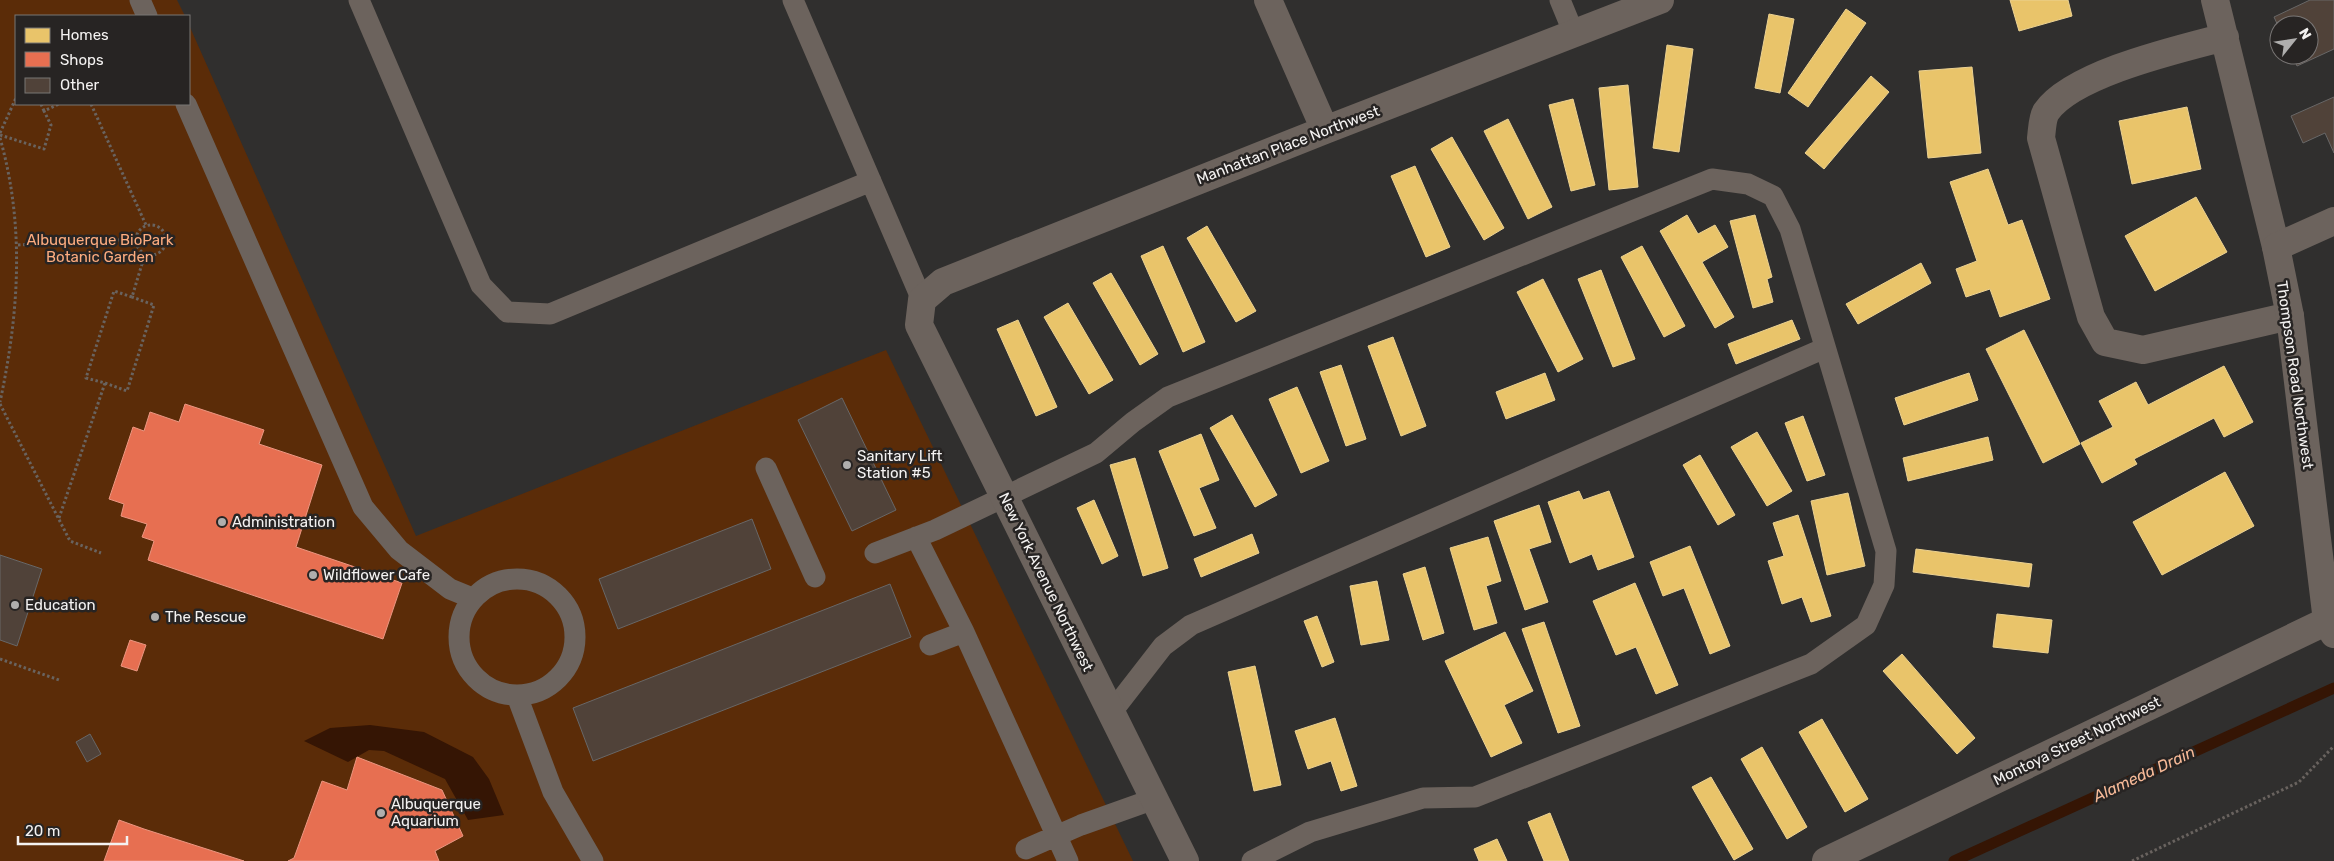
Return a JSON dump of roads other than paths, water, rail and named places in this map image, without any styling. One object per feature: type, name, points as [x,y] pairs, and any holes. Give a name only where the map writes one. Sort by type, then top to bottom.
[{"type":"street","points":[[1268,0],[1325,130]]},
{"type":"street","name":"Manhattan Place Northwest","points":[[922,300],[943,282],[1325,130],[1660,0]]},
{"type":"street","name":"Thompson Road Northwest","points":[[2215,0],[2276,247],[2290,316],[2330,627]]},
{"type":"street","points":[[2225,37],[2139,61],[2067,91],[2046,113],[2040,138],[2091,317],[2105,342],[2142,350],[2290,316]]},
{"type":"street","points":[[2276,247],[2334,221]]},
{"type":"street","name":"New York Avenue Northwest","points":[[922,300],[919,325],[1185,861]]},
{"type":"street","name":"Montoya Street Northwest","points":[[1826,861],[2330,627]]},
{"type":"lane","points":[[140,0],[147,15]]},
{"type":"lane","points":[[359,0],[481,285],[507,312],[550,314],[871,181]]},
{"type":"lane","points":[[793,0],[922,300]]},
{"type":"lane","points":[[1560,0],[1574,34]]},
{"type":"lane","points":[[186,105],[363,507],[399,550],[450,589],[472,598]]},
{"type":"lane","points":[[875,553],[916,538],[1096,453],[1133,422],[1168,397],[1712,179],[1748,184],[1773,196],[1790,229],[1886,550],[1884,585],[1866,625],[1811,664],[1483,794],[1475,797],[1422,798],[1310,832],[1252,861]]},
{"type":"lane","points":[[1111,713],[1163,646],[1191,624],[1825,348]]},
{"type":"lane","points":[[766,468],[815,577]]},
{"type":"lane","points":[[916,538],[964,632],[1068,861]]},
{"type":"lane","points":[[520,578],[540,583],[562,600],[569,610],[575,630],[574,649],[567,667],[548,686],[530,694],[517,696],[497,692],[476,678],[464,660],[458,641],[459,628],[465,609],[472,598],[488,586],[500,581],[520,578]]},
{"type":"lane","points":[[930,646],[964,632]]},
{"type":"lane","points":[[517,696],[553,792],[593,861]]},
{"type":"lane","points":[[1026,849],[1057,834],[1154,799]]},
{"type":"waterway","name":"Alameda Drain","points":[[1954,861],[2334,688]]},
{"type":"place","name":"Sanitary Lift Station #5","points":[[847,465]]},
{"type":"place","name":"Administration","points":[[222,522]]},
{"type":"place","name":"Wildflower Cafe","points":[[313,575]]},
{"type":"place","name":"Education","points":[[15,605]]},
{"type":"place","name":"The Rescue","points":[[155,617]]},
{"type":"place","name":"Albuquerque Aquarium","points":[[381,813]]},
{"type":"park label","name":"Albuquerque BioPark Botanic Garden","points":[[100,248]]}]
